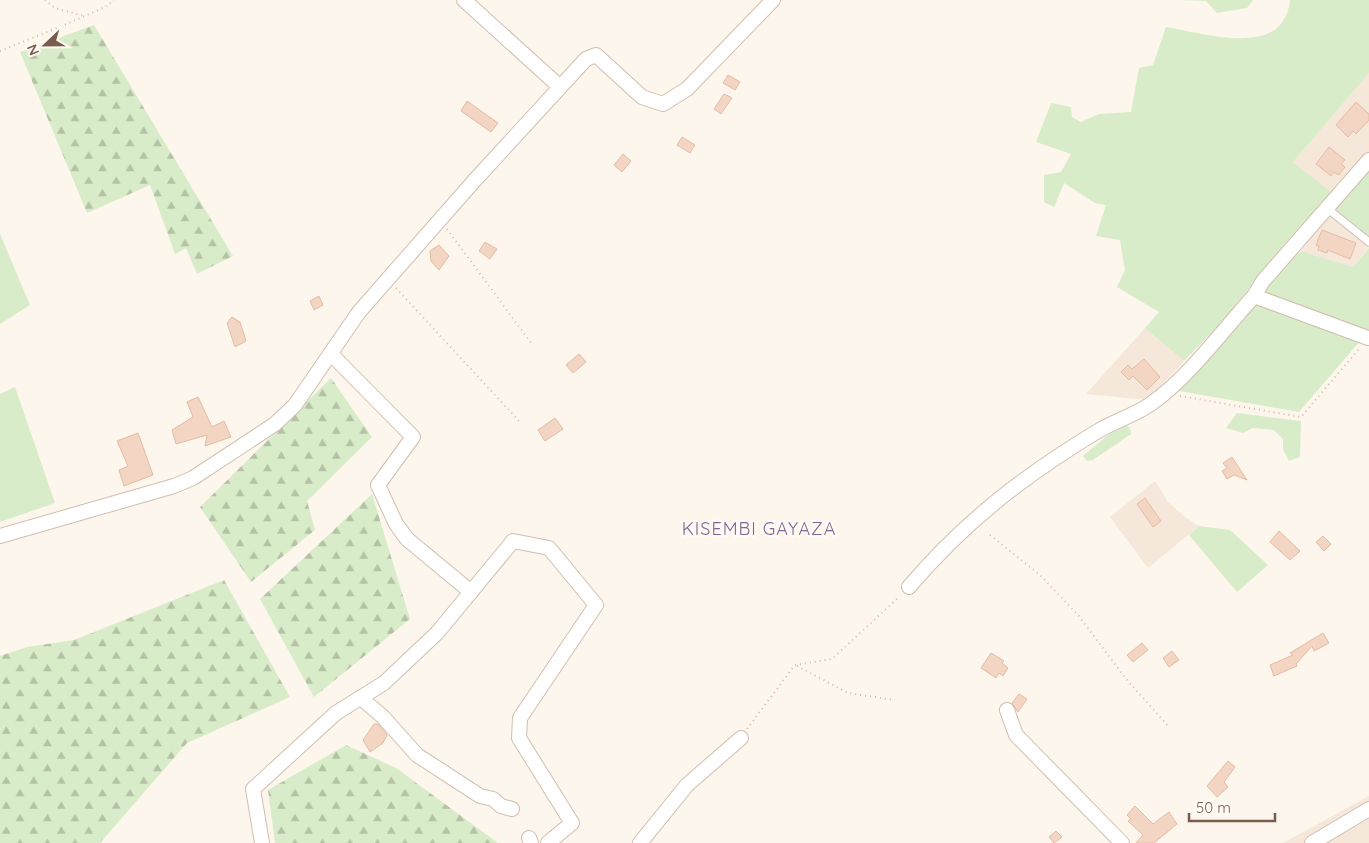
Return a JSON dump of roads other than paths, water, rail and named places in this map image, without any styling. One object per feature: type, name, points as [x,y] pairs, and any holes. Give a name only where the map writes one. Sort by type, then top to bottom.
[{"type":"street","points":[[464,0],[560,87]]},
{"type":"street","points":[[0,536],[54,519],[145,496],[193,478],[275,424],[295,405],[359,312],[586,59],[596,56],[642,98],[663,104],[687,89],[773,0]]},
{"type":"street","points":[[909,587],[945,546],[976,516],[1018,483],[1099,430],[1150,405],[1164,394],[1254,296],[1262,281],[1328,209],[1369,160]]},
{"type":"street","points":[[1254,296],[1368,338]]},
{"type":"street","points":[[331,354],[413,437],[378,486],[396,524],[407,539],[471,592]]},
{"type":"street","points":[[262,843],[254,789],[336,713],[384,683],[437,633],[513,541],[549,548],[596,605],[520,718],[519,738],[572,823],[548,843]]},
{"type":"street","points":[[361,698],[383,717],[417,754],[480,796],[493,799],[501,806],[512,809]]},
{"type":"street","points":[[1007,710],[1016,735],[1122,843]]},
{"type":"street","points":[[640,843],[687,785],[741,738]]},
{"type":"street","points":[[1312,843],[1369,809]]},
{"type":"lane","points":[[1328,209],[1369,242]]},
{"type":"district","name":"KISEMBI GAYAZA","points":[[759,529]]}]
